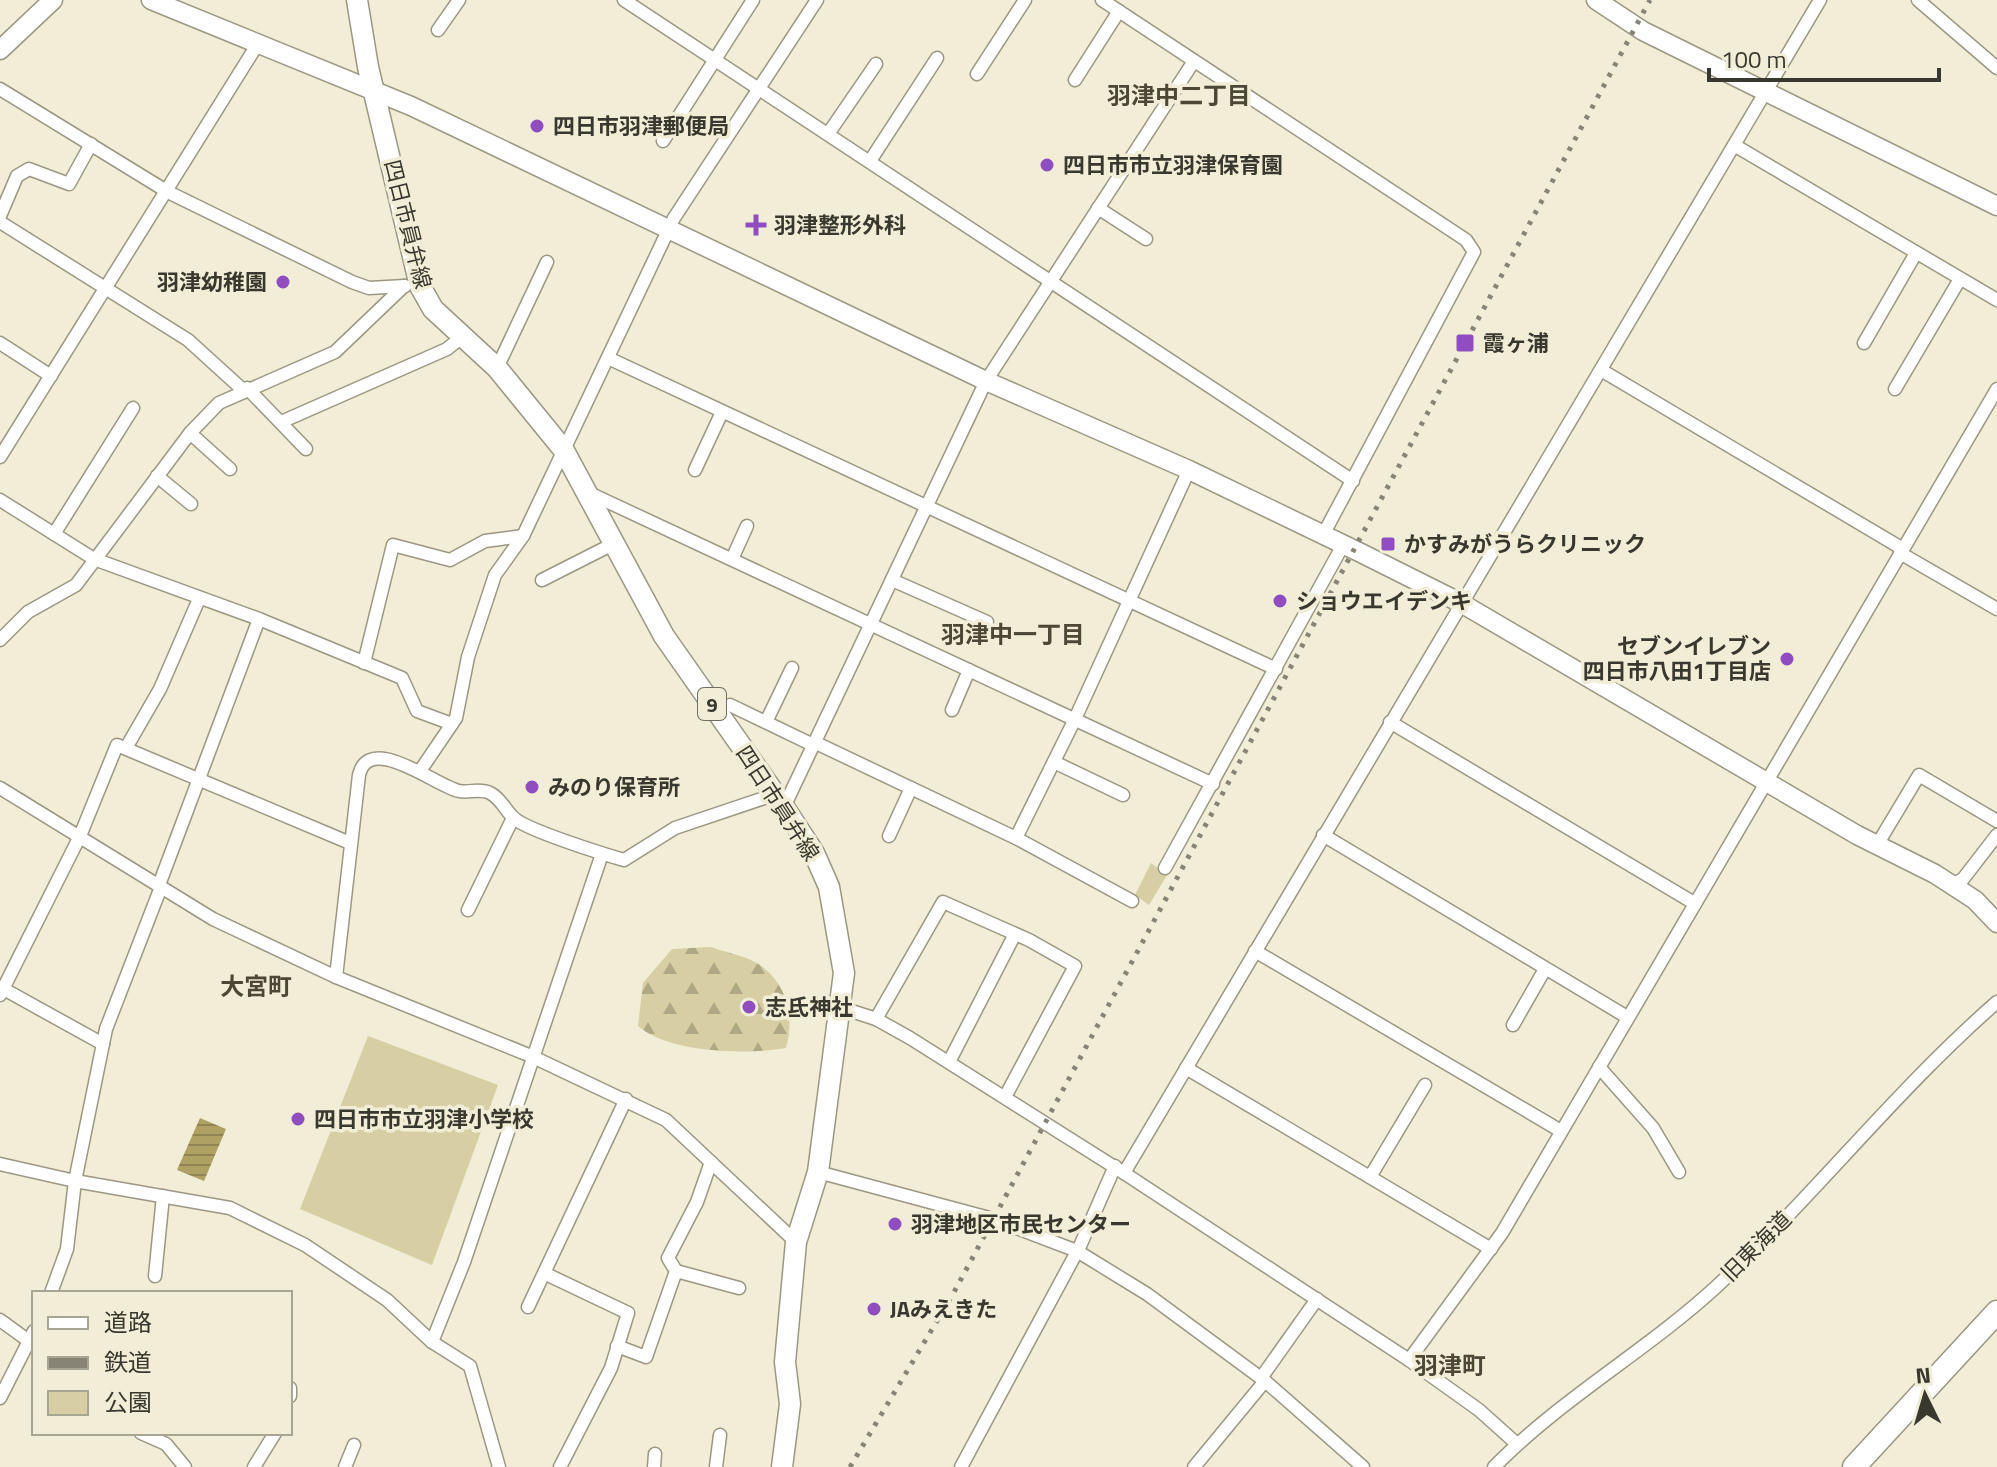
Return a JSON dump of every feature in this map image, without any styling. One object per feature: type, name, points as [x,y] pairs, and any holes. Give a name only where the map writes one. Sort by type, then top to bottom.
[{"type":"highway","points":[[1854,1467],[1997,1312]]},
{"type":"main road","name":"四日市員弁線","points":[[357,0],[368,67],[378,95],[412,286],[497,368],[563,449],[664,636],[814,853],[835,910],[844,973],[818,1172],[796,1242],[785,1362],[790,1404],[782,1467]]},
{"type":"street","points":[[0,50],[53,0]]},
{"type":"street","points":[[151,0],[411,106],[986,381],[1189,470],[1461,603],[1766,782],[1952,885],[1975,900],[1997,923]]},
{"type":"street","points":[[438,30],[459,0]]},
{"type":"street","points":[[624,0],[1353,481]]},
{"type":"street","points":[[663,141],[753,0]]},
{"type":"street","points":[[420,771],[452,724],[468,657],[495,575],[523,536],[670,228],[817,0]]},
{"type":"street","points":[[977,74],[1025,0]]},
{"type":"street","points":[[1102,0],[1466,240],[1474,252],[1323,535]]},
{"type":"street","points":[[1596,0],[1643,31],[1997,206]]},
{"type":"street","points":[[961,1467],[1120,1169],[1186,1068],[1820,0]]},
{"type":"street","points":[[1918,0],[1995,61]]},
{"type":"street","points":[[1075,80],[1119,11]]},
{"type":"street","points":[[0,457],[257,45]]},
{"type":"street","points":[[870,161],[937,58]]},
{"type":"street","points":[[336,977],[359,775],[365,762],[377,757],[420,771],[459,791],[486,791],[500,799],[513,818],[624,860],[633,858],[675,828],[780,800],[813,743],[986,381],[1194,61]]},
{"type":"street","points":[[828,134],[876,64]]},
{"type":"street","points":[[0,89],[168,192],[352,282],[369,288],[412,286]]},
{"type":"street","points":[[91,144],[69,184],[29,169],[17,176],[0,219],[188,340],[281,422],[306,449]]},
{"type":"street","points":[[1734,145],[1997,300]]},
{"type":"street","points":[[1098,208],[1146,239]]},
{"type":"street","points":[[1864,343],[1916,253]]},
{"type":"street","points":[[497,368],[547,262]]},
{"type":"street","points":[[1895,389],[1960,279]]},
{"type":"street","points":[[0,640],[28,612],[76,585],[190,433],[219,403],[335,352],[412,286]]},
{"type":"street","points":[[281,422],[447,349],[464,335]]},
{"type":"street","points":[[0,343],[51,376]]},
{"type":"street","points":[[608,358],[1276,669]]},
{"type":"street","points":[[1601,370],[1997,609]]},
{"type":"street","points":[[1409,1360],[1491,1249],[1997,389]]},
{"type":"street","points":[[54,534],[133,408]]},
{"type":"street","points":[[695,470],[722,412]]},
{"type":"street","points":[[190,433],[230,469]]},
{"type":"street","points":[[1016,838],[1074,721],[1189,470]]},
{"type":"street","points":[[157,476],[191,504]]},
{"type":"street","points":[[589,493],[1213,784]]},
{"type":"street","points":[[0,500],[94,559],[259,619],[402,678],[417,711],[452,724]]},
{"type":"street","points":[[732,559],[747,526]]},
{"type":"street","points":[[364,663],[393,545],[450,560],[485,541],[523,536]]},
{"type":"street","points":[[542,580],[615,543]]},
{"type":"street","points":[[1165,868],[1343,545]]},
{"type":"street","points":[[892,580],[987,622]]},
{"type":"street","points":[[126,748],[160,689],[199,599]]},
{"type":"street","points":[[52,1291],[67,1249],[75,1181],[103,1044],[259,619]]},
{"type":"street","points":[[766,722],[792,668]]},
{"type":"street","points":[[952,710],[969,670]]},
{"type":"street","points":[[730,705],[1016,838],[1132,901]]},
{"type":"street","points":[[1390,722],[1694,903]]},
{"type":"street","points":[[103,1044],[1,990],[80,836],[117,745],[350,843]]},
{"type":"street","points":[[1054,762],[1123,795]]},
{"type":"street","points":[[1877,845],[1919,775],[1997,821]]},
{"type":"street","points":[[0,788],[213,919],[336,977],[531,1056],[666,1120],[796,1242]]},
{"type":"street","points":[[889,836],[911,788]]},
{"type":"street","points":[[468,910],[513,818]]},
{"type":"street","points":[[1323,835],[1627,1017]]},
{"type":"street","points":[[1952,885],[1963,879],[1997,835]]},
{"type":"street","points":[[432,1342],[464,1262],[531,1056],[602,854]]},
{"type":"street","points":[[876,1019],[943,902],[1015,934],[1075,966],[1005,1097]]},
{"type":"street","points":[[949,1062],[1015,934]]},
{"type":"street","points":[[1255,951],[1561,1131]]},
{"type":"street","points":[[1513,1025],[1545,969]]},
{"type":"street","name":"旧東海道","points":[[1494,1467],[1584,1387],[1713,1290],[1790,1214],[1937,1054],[1997,1002]]},
{"type":"street","points":[[839,1007],[876,1019],[1120,1169],[1409,1360],[1479,1410],[1517,1444]]},
{"type":"street","points":[[1599,1067],[1653,1128],[1679,1172]]},
{"type":"street","points":[[1186,1068],[1491,1249]]},
{"type":"street","points":[[1370,1177],[1425,1085]]},
{"type":"street","points":[[528,1307],[626,1099]]},
{"type":"street","points":[[711,1162],[697,1202],[668,1258],[676,1271],[739,1288]]},
{"type":"street","points":[[0,1164],[75,1181],[230,1208],[305,1245],[387,1300],[432,1342],[470,1366],[499,1467]]},
{"type":"street","points":[[818,1172],[993,1219],[1077,1251],[1147,1294],[1263,1379],[1363,1467]]},
{"type":"street","points":[[155,1276],[163,1196]]},
{"type":"street","points":[[617,1346],[646,1357],[676,1271]]},
{"type":"street","points":[[546,1274],[628,1313],[611,1368],[560,1467]]},
{"type":"street","points":[[1194,1467],[1263,1379],[1317,1299]]},
{"type":"street","points":[[0,1320],[32,1339],[0,1398]]},
{"type":"street","points":[[146,1435],[166,1444],[185,1467]]},
{"type":"street","points":[[166,1444],[173,1435]]},
{"type":"street","points":[[254,1467],[274,1435]]},
{"type":"street","points":[[716,1467],[720,1435]]},
{"type":"street","points":[[345,1467],[354,1445]]},
{"type":"green space","points":[[1151,863],[1167,875],[1149,905],[1135,895]]},
{"type":"green space","points":[[711,947],[753,961],[779,985],[789,1015],[786,1048],[730,1051],[688,1047],[652,1035],[638,1026],[643,983],[672,949]]},
{"type":"green space","points":[[368,1036],[498,1085],[432,1265],[300,1209]]},
{"type":"shaded area","points":[[200,1118],[226,1129],[204,1181],[177,1170]]},
{"type":"railway","points":[[850,1467],[953,1294],[1650,0]]},
{"type":"place","name":"四日市羽津郵便局","points":[[537,126]]},
{"type":"place","name":"四日市市立羽津保育園","points":[[1047,165]]},
{"type":"place","name":"羽津整形外科","points":[[756,225]]},
{"type":"place","name":"羽津幼稚園","points":[[283,282]]},
{"type":"place","name":"霞ヶ浦","points":[[1465,343]]},
{"type":"place","name":"かすみがうらクリニック","points":[[1388,544]]},
{"type":"place","name":"ショウエイデンキ","points":[[1280,601]]},
{"type":"place","name":"セブンイレブン 四日市八田1丁目店","points":[[1787,659]]},
{"type":"place","name":"みのり保育所","points":[[532,787]]},
{"type":"place","name":"志氐神社","points":[[749,1007]]},
{"type":"place","name":"四日市市立羽津小学校","points":[[298,1119]]},
{"type":"place","name":"羽津地区市民センター","points":[[895,1224]]},
{"type":"place","name":"JAみえきた","points":[[874,1309]]},
{"type":"district","name":"羽津中二丁目","points":[[1179,95]]},
{"type":"district","name":"羽津中一丁目","points":[[1013,634]]},
{"type":"district","name":"大宮町","points":[[256,986]]},
{"type":"district","name":"羽津町","points":[[1450,1365]]}]
